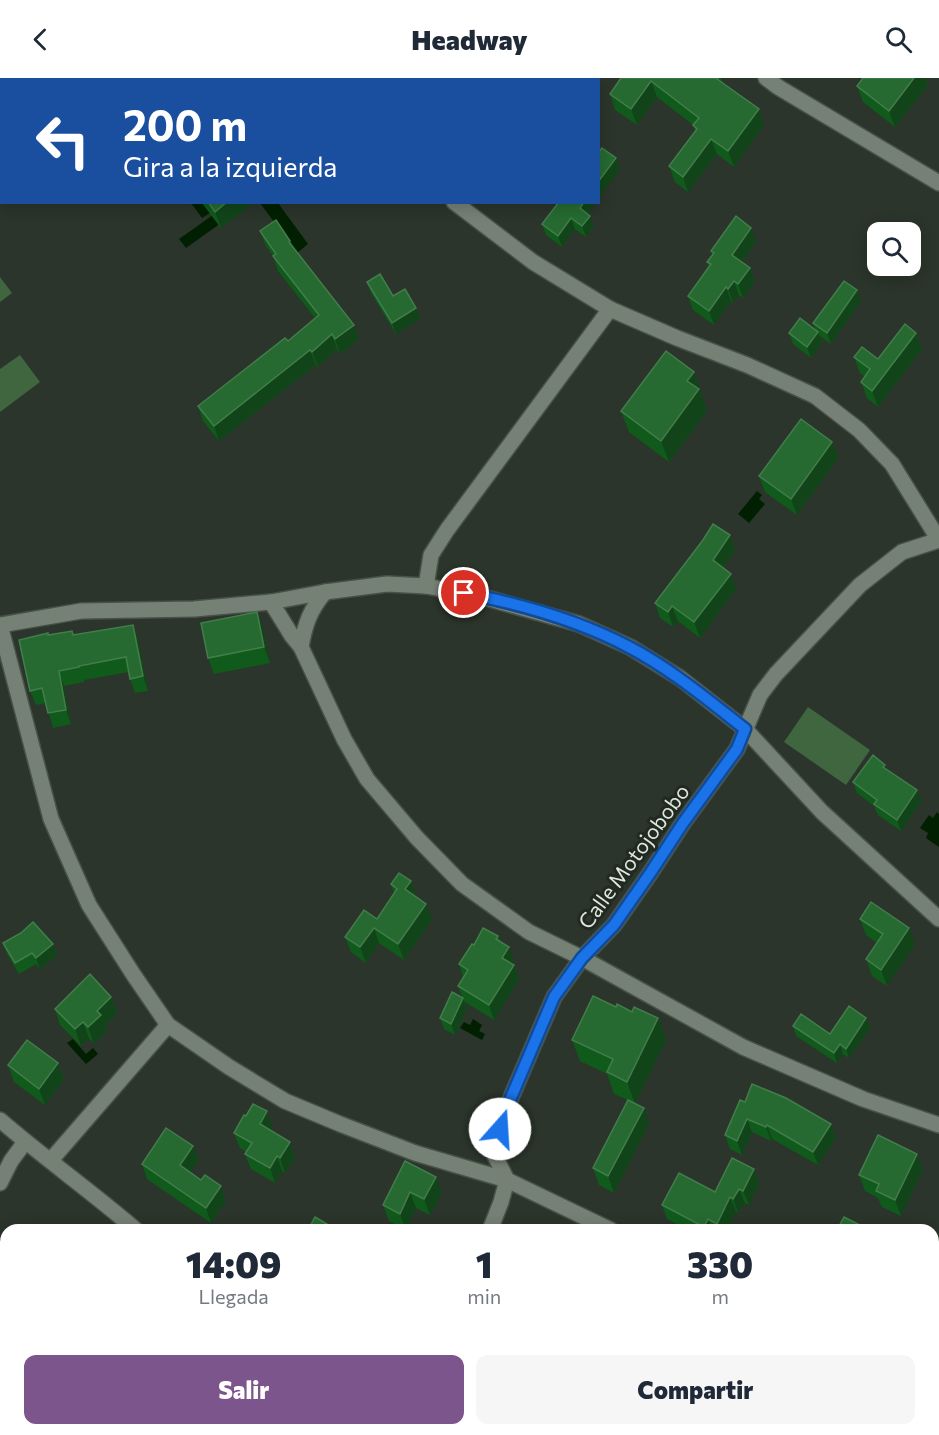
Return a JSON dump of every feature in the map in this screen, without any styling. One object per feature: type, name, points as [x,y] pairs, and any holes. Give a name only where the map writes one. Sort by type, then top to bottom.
[{"type":"street","points":[[766,78],[939,183]]},
{"type":"street","points":[[462,205],[533,262],[610,309],[747,365],[815,396],[859,430],[892,464],[939,540]]},
{"type":"street","points":[[426,586],[431,555],[447,530],[610,309]]},
{"type":"street","name":"Calle Motojobobo","points":[[507,1180],[493,1152],[507,1107],[554,997],[582,958],[614,925],[683,823],[737,749],[759,695],[776,674],[860,585],[902,552],[939,540]]},
{"type":"street","points":[[598,1224],[507,1180],[415,1153],[285,1101],[229,1067],[168,1025],[89,905],[51,819],[0,625],[81,611],[194,609],[271,602],[387,584],[426,586],[494,600],[579,624],[630,647],[680,678],[745,729],[822,812],[939,919]]},
{"type":"street","points":[[301,647],[304,627],[309,615],[314,604],[325,592]]},
{"type":"street","points":[[271,602],[301,647],[344,739],[367,779],[417,838],[462,884],[529,932],[582,958],[743,1047],[862,1099],[939,1125]]},
{"type":"street","points":[[51,1160],[168,1025]]},
{"type":"street","points":[[0,1120],[129,1224]]},
{"type":"street","points":[[0,1183],[11,1161],[25,1142]]},
{"type":"street","points":[[492,1224],[507,1180]]},
{"type":"shaded area","points":[[192,204],[212,204],[216,209],[202,218]]},
{"type":"shaded area","points":[[229,204],[248,204],[186,248],[179,239]]},
{"type":"shaded area","points":[[261,204],[279,204],[308,244],[297,253]]},
{"type":"shaded area","points":[[0,277],[12,293],[0,302]]},
{"type":"shaded area","points":[[20,355],[40,382],[0,412],[0,369]]},
{"type":"shaded area","points":[[757,491],[762,495],[759,499],[765,504],[749,523],[738,514]]},
{"type":"shaded area","points":[[808,707],[870,750],[846,785],[784,742]]},
{"type":"shaded area","points":[[937,812],[939,814],[939,847],[926,838],[928,833],[920,828],[929,815],[933,818]]},
{"type":"shaded area","points":[[473,1019],[482,1025],[479,1031],[485,1034],[482,1040],[460,1028],[464,1022],[470,1025]]},
{"type":"shaded area","points":[[73,1039],[86,1054],[93,1048],[98,1054],[86,1064],[67,1043]]},
{"type":"building","points":[[621,78],[718,78],[759,109],[728,151],[711,139],[683,177],[669,166],[697,129],[693,125],[699,118],[651,81],[631,109],[610,94]]},
{"type":"building","points":[[863,78],[914,78],[889,111],[857,86]]},
{"type":"building","points":[[602,148],[616,158],[600,179],[600,150]]},
{"type":"building","points":[[209,204],[225,204],[215,212]]},
{"type":"building","points":[[557,204],[583,204],[580,208],[590,216],[582,226],[571,218],[558,236],[542,224]]},
{"type":"building","points":[[736,216],[751,228],[732,255],[750,268],[738,284],[734,281],[728,289],[726,287],[709,311],[688,296],[711,264],[707,262],[714,253],[711,251]]},
{"type":"building","points":[[276,220],[289,242],[354,325],[335,339],[332,334],[312,352],[310,350],[214,426],[198,406],[285,338],[288,341],[319,315],[273,256],[276,254],[260,231]]},
{"type":"building","points":[[380,274],[393,296],[405,289],[416,308],[392,323],[367,282]]},
{"type":"building","points":[[844,281],[857,290],[827,333],[813,323]]},
{"type":"building","points":[[800,318],[818,332],[807,347],[789,333]]},
{"type":"building","points":[[905,324],[916,333],[872,391],[861,382],[870,369],[854,357],[862,347],[878,359]]},
{"type":"building","points":[[666,351],[694,372],[687,381],[699,389],[661,441],[621,411]]},
{"type":"building","points":[[801,419],[832,442],[791,499],[759,476]]},
{"type":"building","points":[[713,524],[730,535],[713,560],[731,574],[694,622],[672,606],[668,612],[655,603]]},
{"type":"building","points":[[257,612],[264,647],[208,658],[201,623]]},
{"type":"building","points":[[133,625],[143,676],[130,679],[126,657],[59,671],[66,710],[48,713],[42,688],[30,691],[19,640],[48,633],[48,635],[72,631],[73,635]]},
{"type":"building","points":[[873,755],[885,765],[883,767],[917,790],[897,820],[874,804],[877,800],[853,782]]},
{"type":"building","points":[[399,873],[411,881],[405,889],[426,904],[398,944],[374,928],[360,947],[345,937],[364,910],[377,919],[397,889],[391,884]]},
{"type":"building","points":[[871,902],[909,928],[881,970],[866,959],[883,934],[860,919]]},
{"type":"building","points":[[33,922],[53,944],[36,958],[32,953],[15,963],[3,943],[21,933]]},
{"type":"building","points":[[483,928],[498,936],[496,939],[509,947],[502,958],[514,965],[489,1005],[458,986],[468,970],[459,964],[472,944],[474,945]]},
{"type":"building","points":[[90,974],[111,997],[97,1011],[101,1015],[88,1027],[83,1022],[75,1029],[55,1009]]},
{"type":"building","points":[[452,992],[463,998],[451,1024],[440,1018]]},
{"type":"building","points":[[593,996],[616,1007],[617,1004],[632,1012],[634,1007],[658,1018],[627,1082],[607,1072],[613,1059],[572,1040]]},
{"type":"building","points":[[849,1006],[866,1018],[846,1049],[840,1044],[834,1053],[793,1026],[801,1014],[830,1034]]},
{"type":"building","points":[[27,1040],[58,1063],[39,1089],[8,1065]]},
{"type":"building","points":[[752,1084],[786,1098],[831,1124],[813,1152],[767,1125],[766,1127],[747,1119],[737,1141],[725,1135],[740,1100],[745,1102]]},
{"type":"building","points":[[628,1100],[644,1108],[608,1176],[593,1168]]},
{"type":"building","points":[[253,1104],[267,1111],[260,1124],[290,1142],[280,1158],[277,1156],[270,1168],[245,1154],[252,1143],[234,1133]]},
{"type":"building","points":[[166,1128],[193,1146],[180,1165],[201,1180],[205,1175],[221,1186],[206,1208],[142,1164]]},
{"type":"building","points":[[878,1135],[917,1154],[895,1200],[876,1191],[879,1184],[859,1175]]},
{"type":"building","points":[[732,1158],[754,1169],[743,1191],[739,1189],[733,1199],[730,1197],[717,1224],[708,1219],[706,1224],[698,1224],[662,1205],[679,1173],[715,1192]]},
{"type":"building","points":[[405,1161],[436,1177],[424,1199],[410,1192],[400,1214],[383,1205]]},
{"type":"building","points":[[315,1217],[327,1224],[311,1224]]},
{"type":"building","points":[[844,1217],[858,1224],[840,1224]]},
{"type":"route","points":[[464,593],[527,608],[579,624],[630,647],[680,678],[745,729],[737,749],[683,823],[614,925],[582,958],[554,997],[507,1107],[500,1129]]}]
